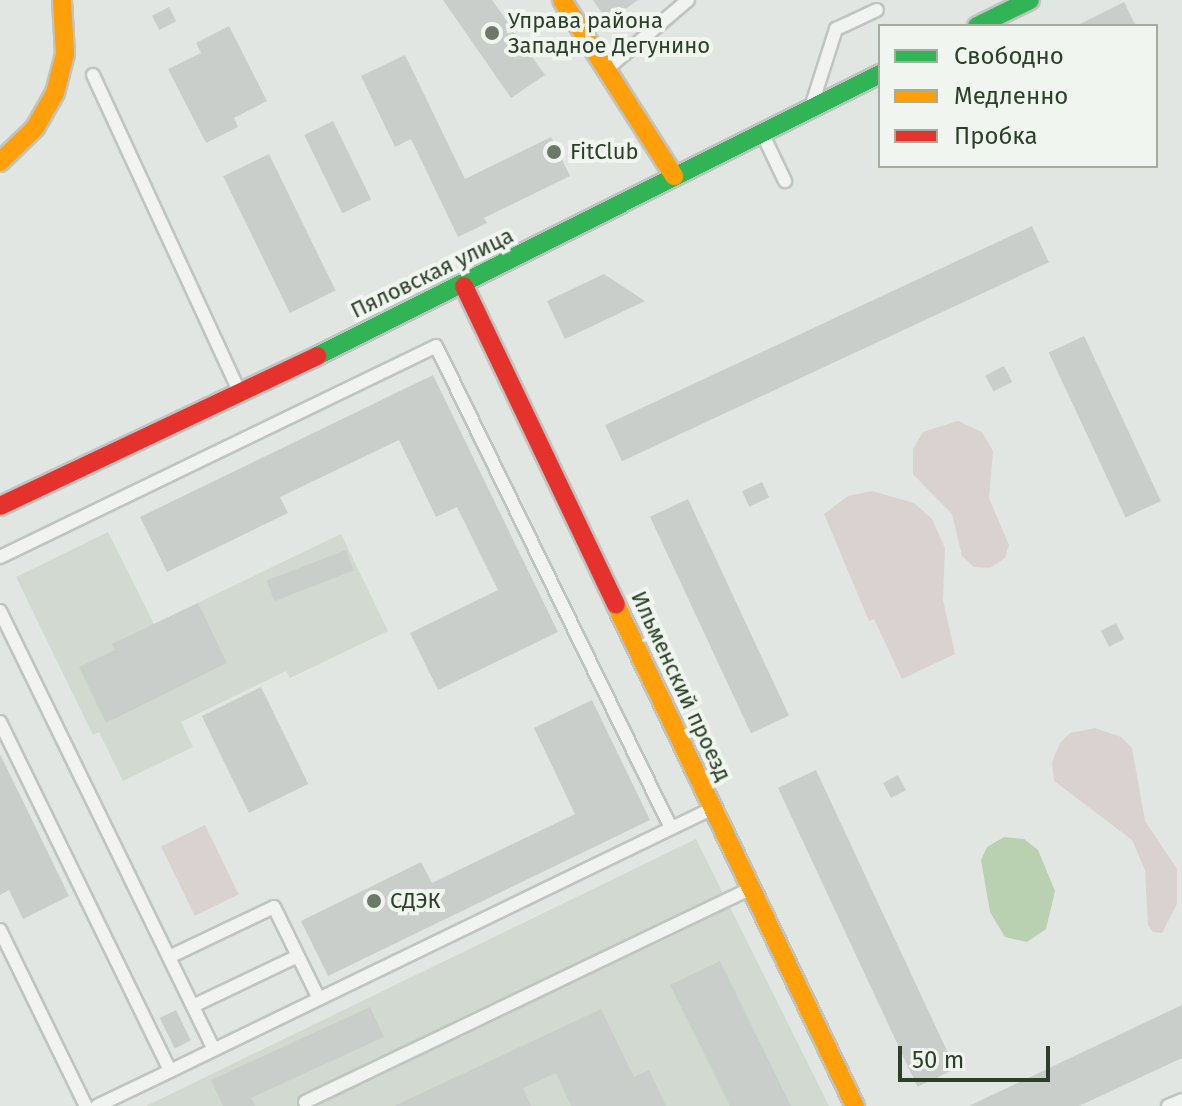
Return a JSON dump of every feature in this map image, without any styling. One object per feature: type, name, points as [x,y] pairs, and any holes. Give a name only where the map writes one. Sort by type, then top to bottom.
[{"type":"street","points":[[0,162],[35,128],[55,93],[65,54],[62,0]]},
{"type":"street","points":[[562,0],[674,176]]},
{"type":"street","points":[[981,24],[1030,0]]},
{"type":"street","name":"Пяловская улица","points":[[0,506],[464,286],[674,176],[878,75]]},
{"type":"street","name":"Ильменский проезд","points":[[464,286],[855,1106]]},
{"type":"lane","points":[[606,70],[688,0]]},
{"type":"lane","points":[[985,0],[997,16]]},
{"type":"lane","points":[[810,109],[836,29],[877,10]]},
{"type":"lane","points":[[93,75],[240,392]]},
{"type":"lane","points":[[762,133],[785,181]]},
{"type":"lane","points":[[0,557],[436,346],[671,828]]},
{"type":"lane","points":[[0,611],[214,1050]]},
{"type":"lane","points":[[0,722],[170,1071]]},
{"type":"lane","points":[[97,1106],[712,808]]},
{"type":"lane","points":[[305,1102],[751,888]]},
{"type":"lane","points":[[169,957],[274,907],[319,999]]},
{"type":"lane","points":[[0,930],[86,1106]]},
{"type":"lane","points":[[193,1006],[298,956]]},
{"type":"shaded area","points":[[958,421],[982,432],[993,451],[989,498],[1009,545],[1005,558],[990,568],[974,567],[962,556],[952,514],[913,474],[913,449],[923,432]]},
{"type":"shaded area","points":[[872,491],[914,503],[932,519],[945,548],[943,600],[955,654],[902,679],[874,619],[869,621],[824,514],[848,496]]},
{"type":"shaded area","points":[[108,532],[154,624],[341,534],[388,631],[290,678],[286,671],[181,722],[193,747],[123,781],[99,732],[93,735],[16,577]]},
{"type":"shaded area","points":[[1095,728],[1121,737],[1132,748],[1145,821],[1177,869],[1177,904],[1162,933],[1153,932],[1148,925],[1145,870],[1132,840],[1054,781],[1052,762],[1060,743],[1070,733]]},
{"type":"shaded area","points":[[205,825],[239,894],[195,916],[161,846]]},
{"type":"shaded area","points":[[1004,837],[1024,839],[1038,850],[1055,891],[1046,929],[1027,942],[1005,937],[990,912],[981,860],[987,847]]},
{"type":"shaded area","points":[[696,839],[829,1106],[146,1106]]},
{"type":"building","points":[[443,0],[492,0],[545,75],[511,98]]},
{"type":"building","points":[[593,0],[638,0],[608,22]]},
{"type":"building","points":[[1124,2],[1135,24],[1080,24]]},
{"type":"building","points":[[169,7],[176,21],[159,30],[152,16]]},
{"type":"building","points":[[229,26],[267,101],[234,118],[238,127],[206,143],[168,69],[201,53],[196,43]]},
{"type":"building","points":[[405,55],[465,179],[551,137],[570,176],[484,218],[487,223],[458,237],[411,139],[395,147],[361,76]]},
{"type":"building","points":[[333,121],[371,199],[342,213],[304,135]]},
{"type":"building","points":[[269,154],[336,291],[290,313],[223,176]]},
{"type":"building","points":[[1032,226],[1049,262],[622,461],[605,425]]},
{"type":"building","points":[[604,274],[645,301],[565,339],[547,301]]},
{"type":"building","points":[[1084,336],[1161,501],[1126,517],[1049,352]]},
{"type":"building","points":[[1004,366],[1012,382],[993,392],[985,376]]},
{"type":"building","points":[[433,375],[558,632],[438,690],[410,633],[498,590],[457,507],[436,517],[399,440],[280,497],[288,513],[167,572],[140,517]]},
{"type":"building","points":[[762,482],[769,497],[749,507],[742,491]]},
{"type":"building","points":[[688,499],[789,716],[751,733],[650,517]]},
{"type":"building","points":[[346,550],[354,571],[275,601],[267,580]]},
{"type":"building","points":[[198,603],[227,663],[106,723],[79,667],[115,650],[112,644]]},
{"type":"building","points":[[1116,623],[1124,639],[1109,647],[1101,631]]},
{"type":"building","points":[[261,687],[308,784],[249,813],[202,716]]},
{"type":"building","points":[[592,700],[650,820],[328,976],[301,921],[421,862],[432,883],[575,814],[534,728]]},
{"type":"building","points":[[0,754],[69,896],[23,919],[9,890],[0,895]]},
{"type":"building","points":[[816,770],[955,1069],[917,1087],[778,788]]},
{"type":"building","points":[[898,775],[906,790],[891,798],[883,783]]},
{"type":"building","points":[[720,961],[791,1106],[730,1106],[670,985]]},
{"type":"building","points":[[1182,1005],[1182,1058],[1079,1106],[969,1106]]},
{"type":"building","points":[[370,1007],[384,1037],[251,1098],[255,1106],[223,1106],[211,1080]]},
{"type":"building","points":[[601,1009],[634,1077],[649,1070],[666,1106],[571,1106],[556,1073],[523,1088],[531,1106],[394,1106]]},
{"type":"building","points":[[176,1010],[191,1041],[175,1048],[160,1018]]},
{"type":"traffic: fast","points":[[981,24],[1030,0]]},
{"type":"traffic: fast","points":[[317,356],[878,75]]},
{"type":"traffic: slow","points":[[0,162],[35,128],[55,93],[65,54],[62,0]]},
{"type":"traffic: slow","points":[[562,0],[674,176]]},
{"type":"traffic: slow","points":[[616,605],[855,1106]]},
{"type":"traffic: jam","points":[[464,286],[616,605]]},
{"type":"traffic: jam","points":[[0,506],[317,356]]},
{"type":"place","name":"Управа района Западное Дегунино","points":[[492,33]]},
{"type":"place","name":"FitClub","points":[[554,152]]},
{"type":"place","name":"СДЭК","points":[[374,901]]}]
